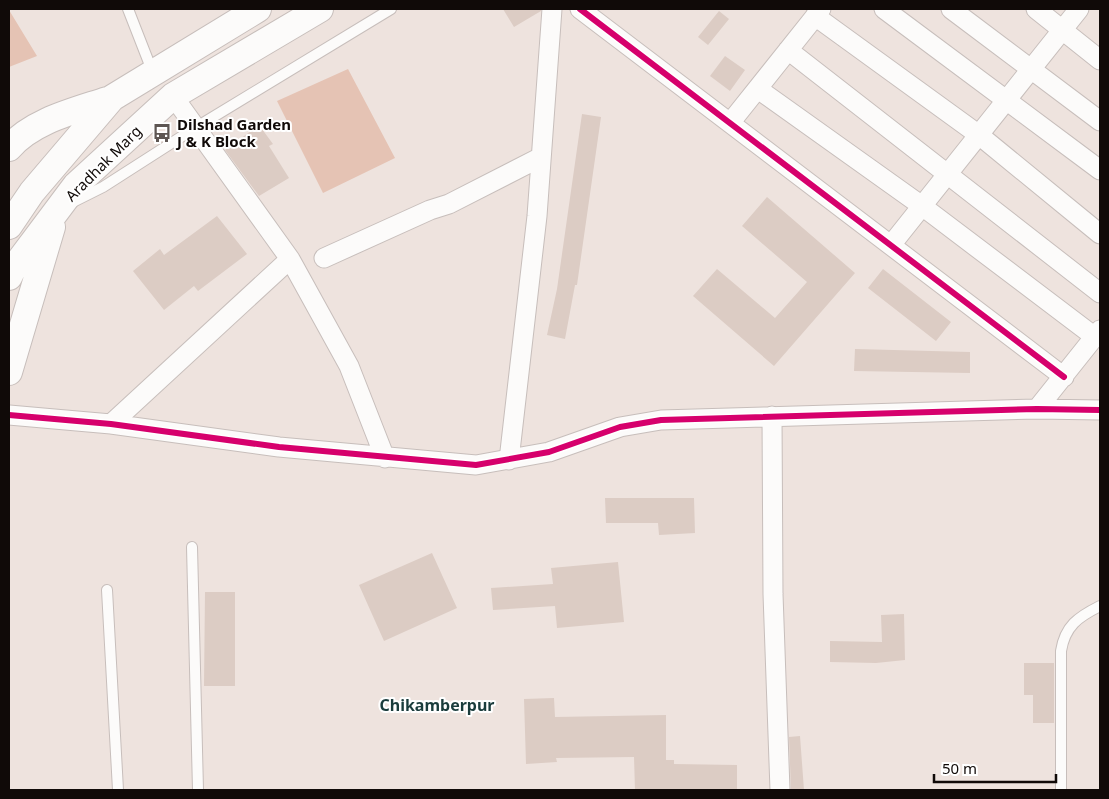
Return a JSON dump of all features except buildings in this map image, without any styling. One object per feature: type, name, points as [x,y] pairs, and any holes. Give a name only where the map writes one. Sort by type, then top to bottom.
[{"type":"main road","points":[[12,139],[56,118],[112,98],[258,9]]},
{"type":"main road","name":"Aradhak Marg","points":[[9,277],[12,269],[76,185],[172,96],[320,9]]},
{"type":"main road","points":[[9,226],[32,192],[112,98]]},
{"type":"main road","points":[[9,372],[58,210]]},
{"type":"street","points":[[509,460],[537,216],[552,9]]},
{"type":"street","points":[[580,9],[1064,377]]},
{"type":"street","points":[[884,9],[1100,170]]},
{"type":"street","points":[[951,9],[1100,121]]},
{"type":"street","points":[[1036,9],[1100,60]]},
{"type":"street","points":[[891,245],[1079,9]]},
{"type":"street","points":[[730,123],[818,12],[979,135],[1100,234]]},
{"type":"street","points":[[788,50],[1100,293]]},
{"type":"street","points":[[758,89],[1098,333],[1038,409]]},
{"type":"street","points":[[172,96],[290,259],[349,366],[386,458]]},
{"type":"street","points":[[324,258],[430,210],[449,204],[541,157]]},
{"type":"street","points":[[111,424],[290,259]]},
{"type":"street","points":[[9,415],[111,424],[280,447],[476,465],[549,452],[620,427],[661,420],[1038,409],[1100,410]]},
{"type":"street","points":[[772,416],[773,594],[780,790]]},
{"type":"lane","points":[[128,9],[153,73]]},
{"type":"lane","points":[[58,210],[103,187],[195,128],[391,9]]},
{"type":"lane","points":[[192,547],[198,790]]},
{"type":"lane","points":[[107,590],[118,790]]},
{"type":"lane","points":[[1061,790],[1061,651],[1063,637],[1078,617],[1100,606]]},
{"type":"shaded area","points":[[9,10],[37,56],[9,67]]},
{"type":"shaded area","points":[[348,69],[395,158],[323,193],[277,101]]},
{"type":"cycle path","points":[[580,9],[1064,377]]},
{"type":"cycle path","points":[[9,415],[111,424],[279,447],[476,465],[549,452],[620,427],[661,420],[1037,409],[1100,410]]},
{"type":"place","name":"Dilshad Garden J & K Block","points":[[162,133]]},
{"type":"district","name":"Chikamberpur","points":[[437,705]]}]
